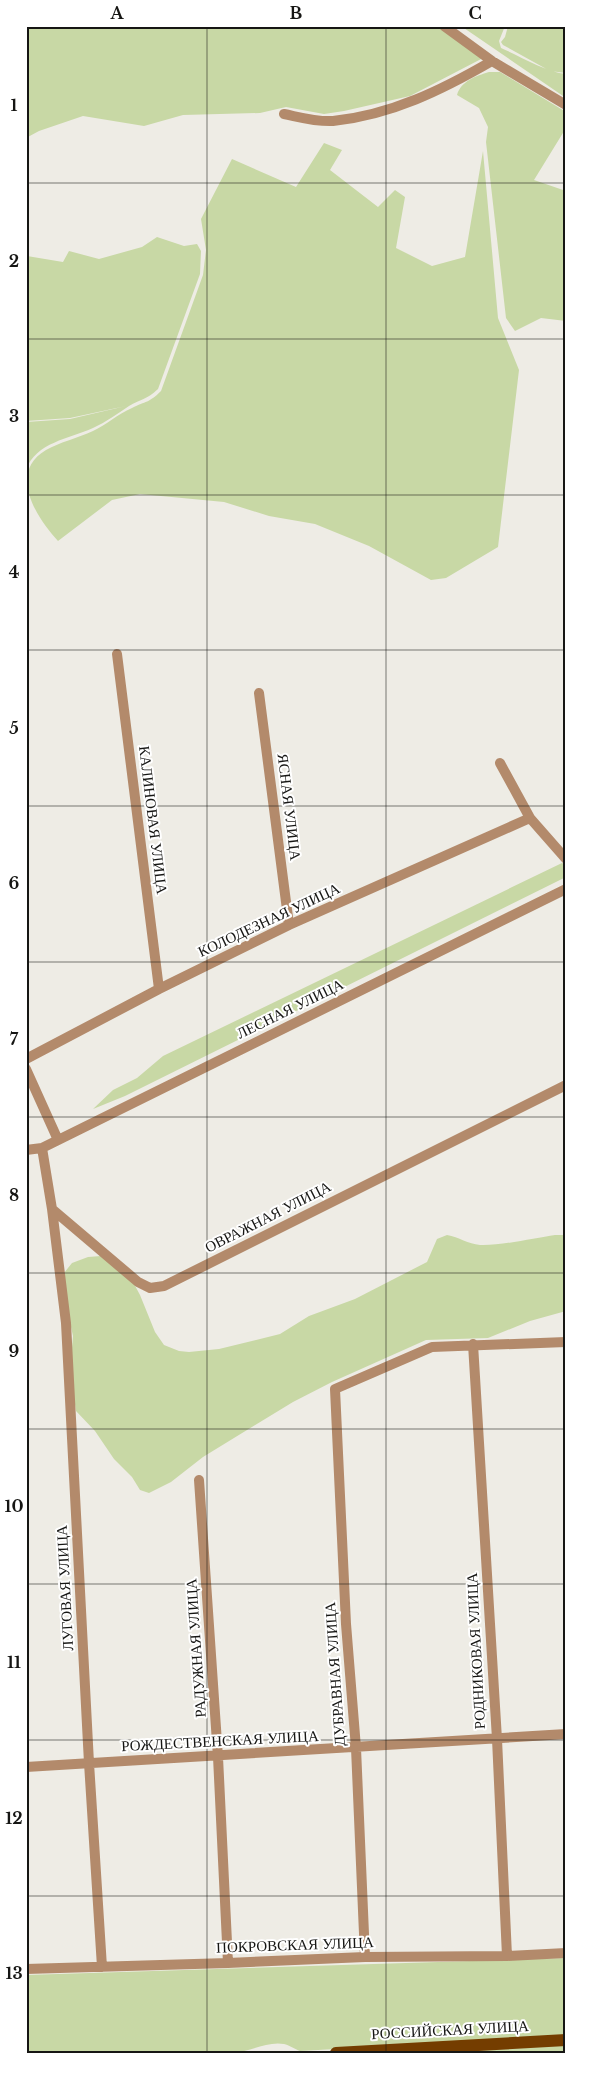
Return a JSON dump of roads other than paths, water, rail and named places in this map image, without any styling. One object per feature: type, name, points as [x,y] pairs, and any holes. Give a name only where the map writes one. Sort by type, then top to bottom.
[{"type":"main road","name":"РОССИЙСКАЯ УЛИЦА","points":[[336,2053],[566,2040]]},
{"type":"street","points":[[444,26],[492,61],[566,105]]},
{"type":"street","points":[[284,114],[309,120],[332,121],[408,104],[451,84],[492,61]]},
{"type":"street","name":"КАЛИНОВАЯ УЛИЦА","points":[[117,654],[159,989]]},
{"type":"street","name":"ЯСНАЯ УЛИЦА","points":[[259,693],[289,925]]},
{"type":"street","points":[[500,763],[530,818],[566,859]]},
{"type":"street","name":"КОЛОДЕЗНАЯ УЛИЦА","points":[[26,1059],[159,989],[289,925],[530,818]]},
{"type":"street","name":"ЛЕСНАЯ УЛИЦА","points":[[26,1150],[42,1148],[566,889]]},
{"type":"street","points":[[26,1069],[58,1140]]},
{"type":"street","name":"ОВРАЖНАЯ УЛИЦА","points":[[52,1209],[138,1282],[150,1288],[164,1286],[566,1085]]},
{"type":"street","points":[[42,1148],[52,1209]]},
{"type":"street","name":"ЛУГОВАЯ УЛИЦА","points":[[52,1209],[66,1323],[89,1763],[102,1967]]},
{"type":"street","points":[[473,1344],[566,1342]]},
{"type":"street","name":"ДУБРАВНАЯ УЛИЦА","points":[[365,1957],[356,1748],[346,1624],[334,1389],[432,1347],[473,1344]]},
{"type":"street","name":"РОДНИКОВАЯ УЛИЦА","points":[[473,1344],[507,1956]]},
{"type":"street","name":"РАДУЖНАЯ УЛИЦА","points":[[199,1480],[218,1757],[228,1964]]},
{"type":"street","name":"РОЖДЕСТВЕНСКАЯ УЛИЦА","points":[[26,1767],[218,1757],[566,1734]]},
{"type":"street","name":"ПОКРОВСКАЯ УЛИЦА","points":[[26,1969],[228,1964],[365,1957],[507,1956],[566,1953]]}]
